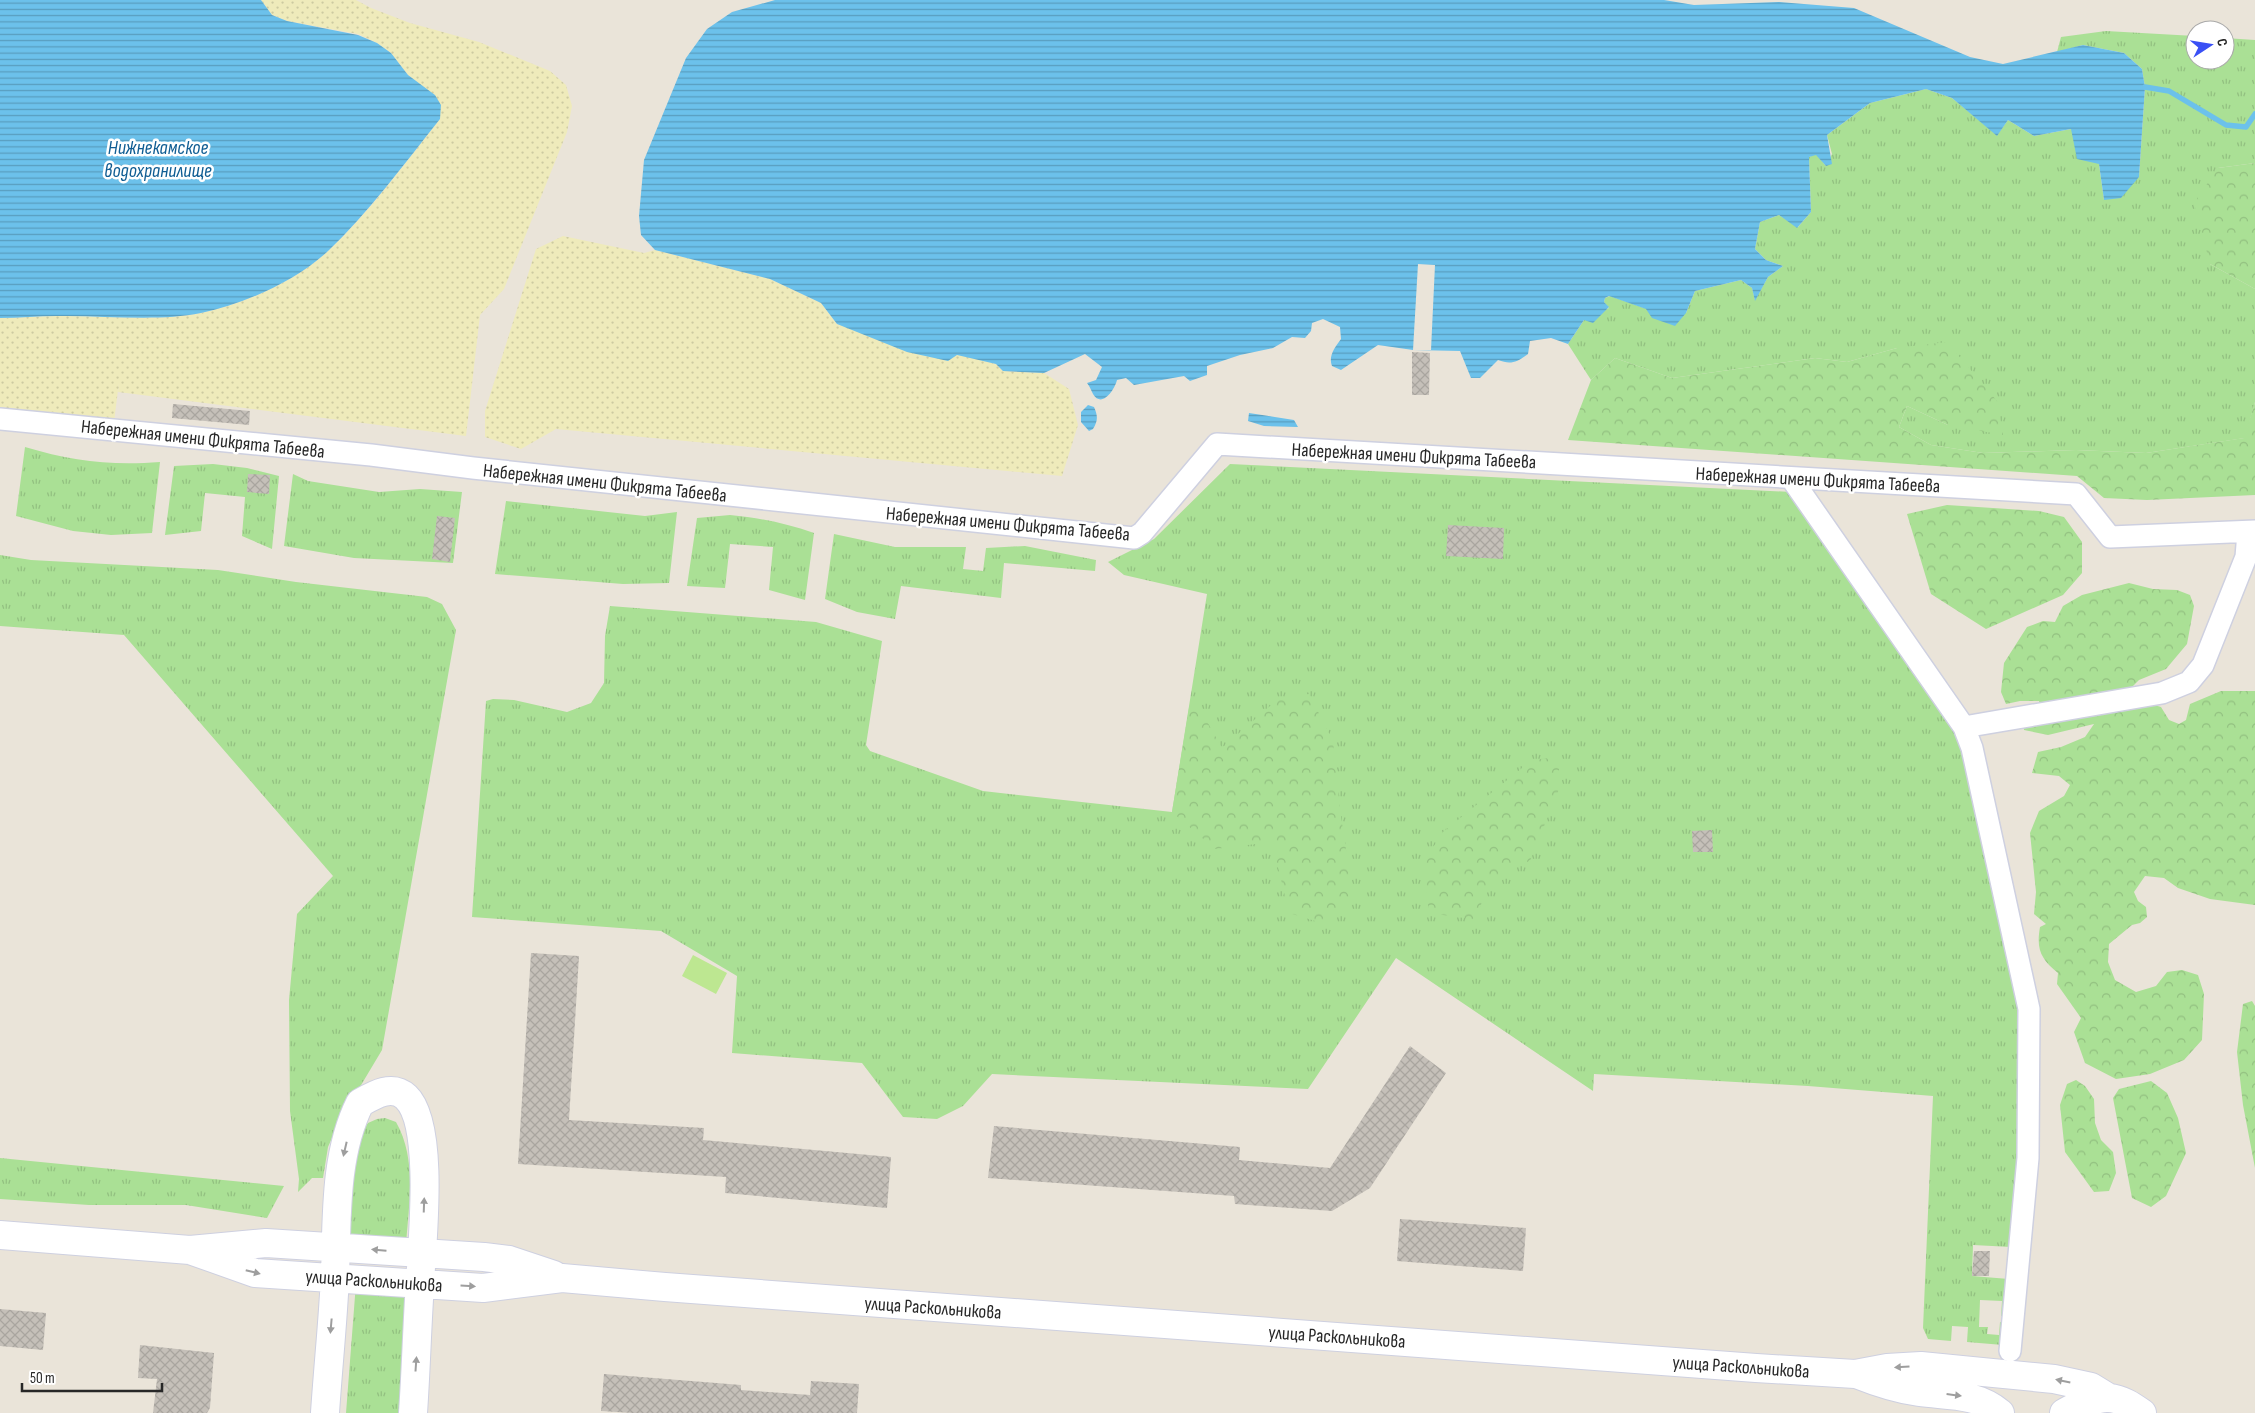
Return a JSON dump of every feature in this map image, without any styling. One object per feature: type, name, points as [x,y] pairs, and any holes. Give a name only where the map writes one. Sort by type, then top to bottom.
[{"type":"street","name":"Набережная имени Фикрята Табеева","points":[[0,419],[371,455],[473,468],[1134,538],[1142,533],[1217,444],[2076,494],[2110,537],[2252,532]]},
{"type":"street","points":[[1791,478],[1964,727],[1972,748],[2029,1009],[2028,1158],[2010,1351]]},
{"type":"street","points":[[1964,727],[2162,693],[2189,682],[2203,665],[2246,557],[2252,532]]},
{"type":"street","points":[[325,1413],[342,1161],[356,1110],[360,1103],[377,1094],[390,1091],[405,1096],[416,1109],[425,1181],[413,1413]]},
{"type":"street","name":"улица Раскольникова","points":[[0,1235],[190,1250],[266,1243],[336,1246],[509,1260],[562,1278]]},
{"type":"street","name":"улица Раскольникова","points":[[190,1250],[255,1273],[483,1288],[562,1278],[1855,1374],[1887,1368],[1921,1366],[1958,1369],[2054,1379],[2091,1387],[2108,1398],[2129,1403],[2142,1413]]},
{"type":"street","points":[[1855,1374],[1894,1387],[1975,1398],[1990,1405],[2000,1413]]},
{"type":"street","points":[[2064,1413],[2072,1408],[2108,1398]]},
{"type":"green space","points":[[2106,31],[2185,35],[2185,70],[2235,70],[2235,39],[2255,40],[2255,163],[2218,168],[2210,264],[2255,289],[2255,402],[2245,438],[2146,453],[2076,450],[1983,453],[1931,445],[1899,427],[1907,406],[1948,425],[1897,348],[1847,362],[1815,358],[1672,378],[1615,358],[1591,380],[1568,344],[1584,320],[1609,308],[1604,302],[1605,298],[1610,296],[1647,309],[1686,313],[1695,291],[1741,280],[1752,288],[1755,300],[1768,277],[1783,266],[1766,260],[1755,249],[1760,222],[1779,215],[1798,227],[1811,212],[1809,157],[1816,154],[1826,166],[1832,154],[1827,135],[1870,103],[1926,89],[1952,98],[1997,135],[2008,120],[2034,136],[2071,129],[2099,164],[2104,200],[2139,177],[2145,87],[2142,69],[2124,53],[2083,45],[2057,52],[2061,37]]},
{"type":"green space","points":[[2255,163],[2255,289],[2210,264],[2194,203],[2218,168]]},
{"type":"green space","points":[[1947,342],[1997,401],[2003,435],[1948,425],[1907,406],[1899,427],[1931,445],[1983,453],[2076,450],[2146,453],[2244,438],[2255,402],[2255,495],[2147,500],[2104,498],[2077,476],[1568,440],[1591,380],[1615,358],[1672,378],[1815,358],[1847,362],[1897,348]]},
{"type":"green space","points":[[25,447],[59,456],[108,463],[160,462],[152,533],[111,535],[73,531],[16,516]]},
{"type":"green space","points":[[213,464],[247,468],[279,476],[272,549],[242,536],[245,497],[205,493],[201,531],[165,535],[174,466]]},
{"type":"green space","points":[[1230,464],[1791,492],[1955,733],[1962,754],[2019,1010],[2019,1156],[2011,1247],[1973,1245],[1972,1276],[2009,1279],[2005,1317],[2001,1316],[2002,1301],[1980,1300],[1979,1327],[1988,1327],[1987,1334],[1999,1335],[2000,1322],[2005,1323],[2003,1345],[1967,1342],[1968,1327],[1952,1326],[1951,1341],[1928,1339],[1923,1328],[1933,1096],[1808,1086],[1594,1074],[1593,1091],[1396,958],[1308,1089],[992,1074],[963,1106],[937,1119],[903,1117],[862,1063],[732,1053],[737,976],[661,931],[472,917],[486,701],[493,699],[514,700],[567,712],[591,703],[604,683],[605,636],[610,606],[816,622],[882,641],[866,745],[870,751],[983,791],[1172,812],[1207,594],[1124,575],[1108,562],[1154,539]]},
{"type":"green space","points":[[293,474],[308,481],[379,492],[420,489],[462,492],[453,563],[354,558],[284,546]]},
{"type":"green space","points":[[506,501],[645,516],[677,512],[669,583],[623,584],[495,574]]},
{"type":"green space","points":[[1947,505],[2039,511],[2064,517],[2082,542],[2082,573],[2063,595],[1986,629],[1931,594],[1907,514]]},
{"type":"green space","points":[[730,515],[772,521],[814,533],[805,600],[769,590],[773,547],[730,544],[725,588],[687,586],[697,518]]},
{"type":"green space","points":[[834,534],[895,547],[966,547],[963,569],[983,571],[986,548],[1025,546],[1096,560],[1095,571],[1004,563],[1001,598],[901,586],[895,619],[857,612],[825,599]]},
{"type":"green space","points":[[0,555],[31,560],[218,570],[296,582],[427,597],[442,604],[456,630],[382,1050],[339,1122],[328,1147],[323,1178],[312,1178],[298,1192],[299,1179],[290,1111],[289,1000],[297,914],[333,876],[124,635],[0,626]]},
{"type":"green space","points":[[2129,583],[2153,589],[2177,590],[2190,595],[2194,606],[2187,644],[2166,669],[2139,680],[2131,688],[2141,701],[2161,707],[2169,720],[2179,724],[2186,720],[2190,704],[2221,691],[2255,691],[2255,905],[2210,899],[2178,888],[2164,878],[2145,876],[2134,892],[2138,901],[2146,907],[2147,917],[2140,923],[2132,925],[2109,944],[2108,962],[2115,980],[2136,992],[2156,986],[2167,972],[2182,970],[2198,975],[2204,994],[2202,1040],[2184,1060],[2150,1074],[2116,1079],[2085,1063],[2074,1032],[2081,1018],[2057,984],[2058,973],[2047,963],[2041,953],[2039,948],[2040,927],[2046,924],[2034,914],[2036,892],[2030,833],[2039,811],[2064,796],[2070,785],[2059,776],[2032,773],[2038,752],[2061,747],[2085,737],[2094,724],[2048,735],[2024,730],[2022,718],[2041,709],[2039,701],[2020,701],[2006,704],[2001,692],[2004,663],[2027,627],[2043,621],[2055,622],[2063,606],[2082,595]]},
{"type":"green space","points":[[1309,694],[1333,741],[1340,810],[1354,902],[1325,924],[1289,913],[1272,842],[1215,849],[1172,812],[1189,708],[1200,709],[1222,748],[1278,699]]},
{"type":"green space","points":[[1559,757],[1559,789],[1530,861],[1505,868],[1483,895],[1478,920],[1429,913],[1423,863],[1443,832],[1532,760]]},
{"type":"green space","points":[[693,955],[727,973],[716,994],[682,976]]},
{"type":"green space","points":[[2252,1001],[2255,1006],[2255,1168],[2243,1105],[2237,1052],[2243,1004]]},
{"type":"green space","points":[[2076,1080],[2085,1086],[2094,1099],[2095,1123],[2101,1140],[2113,1152],[2116,1173],[2109,1191],[2094,1192],[2065,1152],[2060,1105],[2067,1084]]},
{"type":"green space","points":[[2151,1081],[2167,1093],[2178,1118],[2186,1153],[2166,1196],[2151,1207],[2132,1198],[2113,1098],[2119,1089]]},
{"type":"green space","points":[[385,1118],[396,1122],[403,1136],[407,1151],[410,1197],[406,1244],[343,1240],[358,1138],[368,1123]]},
{"type":"green space","points":[[0,1158],[284,1186],[267,1218],[186,1205],[89,1205],[0,1199]]},
{"type":"green space","points":[[356,1283],[407,1288],[399,1413],[346,1413]]},
{"type":"sand","points":[[261,0],[356,0],[410,23],[479,42],[550,71],[566,85],[572,106],[567,132],[504,289],[480,315],[466,436],[118,392],[119,382],[114,422],[0,407],[0,318],[74,316],[148,318],[184,316],[217,309],[251,298],[299,273],[327,252],[386,188],[440,119],[417,82],[408,75],[391,53],[377,43],[358,34],[287,21],[272,15]]},
{"type":"sand","points":[[563,236],[644,253],[655,250],[770,279],[821,303],[837,324],[996,364],[1003,371],[1044,373],[1069,389],[1078,425],[1062,476],[556,429],[521,449],[485,437],[485,411],[536,249]]},
{"type":"water","name":"Нижнекамское водохранилище","points":[[0,0],[261,0],[272,15],[287,21],[358,35],[377,43],[391,53],[408,75],[435,95],[441,105],[440,119],[386,187],[327,252],[299,273],[251,298],[217,309],[184,316],[148,318],[50,316],[0,318]]},
{"type":"water","points":[[775,0],[1664,0],[1694,5],[1779,2],[1854,8],[1970,57],[2003,64],[2083,45],[2124,53],[2142,69],[2145,87],[2139,177],[2121,198],[2104,200],[2099,164],[2077,159],[2071,129],[2034,136],[2008,120],[1997,136],[1952,98],[1926,89],[1870,103],[1827,135],[1832,164],[1826,166],[1816,155],[1809,157],[1811,212],[1797,228],[1779,215],[1760,222],[1755,249],[1766,260],[1783,266],[1768,277],[1755,301],[1752,288],[1741,280],[1695,291],[1686,313],[1675,326],[1652,318],[1646,309],[1609,296],[1605,298],[1604,302],[1609,307],[1593,323],[1584,320],[1568,344],[1551,338],[1530,341],[1528,354],[1514,362],[1498,360],[1480,378],[1471,378],[1460,351],[1413,350],[1378,345],[1341,370],[1332,366],[1331,362],[1334,348],[1341,339],[1340,327],[1323,319],[1312,323],[1311,331],[1305,338],[1292,337],[1273,348],[1240,355],[1207,366],[1207,375],[1190,381],[1184,376],[1134,385],[1126,378],[1117,380],[1108,396],[1100,399],[1093,394],[1087,383],[1096,380],[1102,367],[1085,354],[1044,373],[1003,371],[996,364],[957,355],[948,361],[907,352],[837,324],[821,303],[770,279],[655,250],[641,235],[639,216],[644,160],[686,58],[707,29],[732,12]]},
{"type":"water","points":[[1088,405],[1094,407],[1097,418],[1093,429],[1089,431],[1081,422],[1081,412]]},
{"type":"water","points":[[1249,413],[1294,420],[1298,427],[1264,426],[1248,421]]},
{"type":"pier","points":[[1418,264],[1435,265],[1431,350],[1413,350]]},
{"type":"building","points":[[1412,352],[1430,353],[1429,395],[1412,395]]},
{"type":"building","points":[[173,404],[250,411],[249,425],[172,418]]},
{"type":"building","points":[[248,474],[270,475],[269,494],[247,492]]},
{"type":"building","points":[[437,516],[455,518],[450,562],[432,559]]},
{"type":"building","points":[[1448,525],[1504,528],[1503,559],[1446,556]]},
{"type":"building","points":[[1712,830],[1713,852],[1693,852],[1692,831]]},
{"type":"building","points":[[531,953],[579,956],[569,1120],[704,1128],[703,1140],[891,1157],[887,1208],[725,1193],[726,1177],[518,1164]]},
{"type":"building","points":[[1410,1046],[1446,1073],[1370,1188],[1332,1211],[1235,1204],[1234,1196],[988,1178],[994,1126],[1240,1147],[1239,1160],[1330,1168]]},
{"type":"building","points":[[1400,1219],[1526,1228],[1523,1271],[1397,1261]]},
{"type":"building","points":[[1974,1251],[1990,1251],[1989,1276],[1972,1276]]},
{"type":"building","points":[[0,1309],[46,1313],[43,1350],[0,1346]]},
{"type":"building","points":[[140,1345],[214,1353],[210,1408],[207,1413],[153,1413],[157,1379],[138,1378]]},
{"type":"building","points":[[604,1374],[741,1385],[741,1390],[810,1395],[811,1381],[859,1384],[857,1413],[632,1413],[601,1411]]},
{"type":"waterway","points":[[2145,87],[2169,91],[2226,125],[2246,127],[2255,114]]}]
